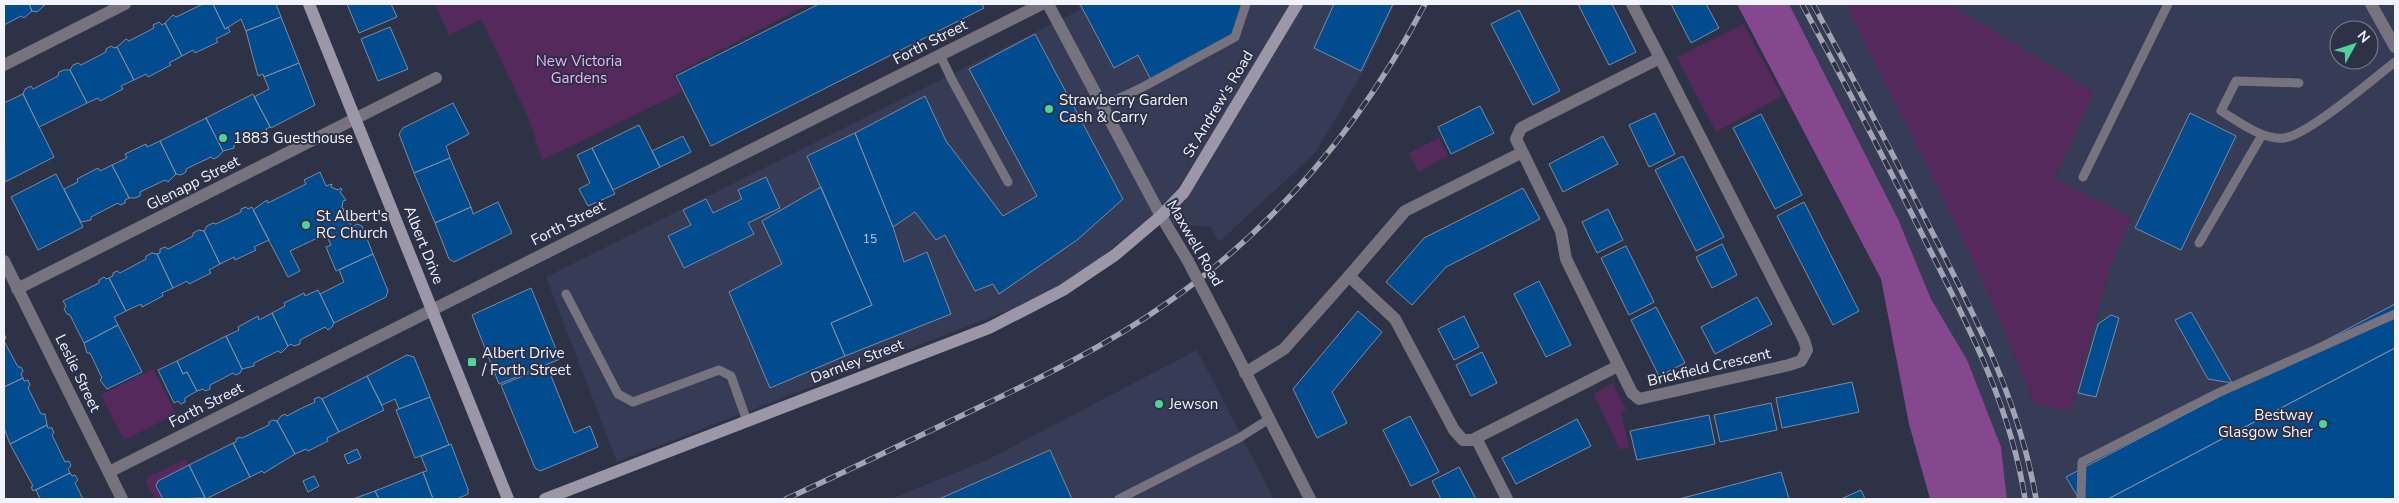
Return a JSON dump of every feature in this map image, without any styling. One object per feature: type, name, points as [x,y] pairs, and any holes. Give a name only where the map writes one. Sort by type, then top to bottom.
[{"type":"street","points":[[4,65],[125,4]]},
{"type":"street","name":"Albert Drive","points":[[309,4],[508,499]]},
{"type":"street","name":"Forth Street","points":[[109,472],[1042,4]]},
{"type":"street","name":"Maxwell Road","points":[[1048,4],[1160,216],[1224,328],[1310,499]]},
{"type":"street","name":"St Andrew's Road","points":[[1160,216],[1184,192],[1296,4]]},
{"type":"street","name":"Brickfield Crescent","points":[[1618,366],[1632,394],[1639,399],[1790,365],[1800,361],[1807,350],[1804,340],[1632,4]]},
{"type":"street","points":[[2372,4],[2395,47]]},
{"type":"street","points":[[1348,276],[1395,319],[1457,435],[1466,441],[1476,438],[1618,366],[1566,259],[1561,231],[1521,153],[1516,139],[1521,128],[1660,58]]},
{"type":"street","name":"Glenapp Street","points":[[17,288],[436,78]]},
{"type":"street","points":[[1245,373],[1284,349],[1405,212],[1521,153]]},
{"type":"street","name":"Darnley Street","points":[[546,499],[989,328],[1063,290],[1115,255],[1160,216]]},
{"type":"street","name":"Leslie Street","points":[[4,261],[122,499]]},
{"type":"street","points":[[1476,438],[1507,499]]},
{"type":"lane","points":[[1102,106],[1143,87],[1235,37],[1246,4]]},
{"type":"lane","points":[[2083,177],[2168,4]]},
{"type":"lane","points":[[940,55],[1008,182]]},
{"type":"lane","points":[[2299,83],[2236,81],[2221,111],[2262,135],[2284,138],[2305,130],[2395,62]]},
{"type":"lane","points":[[2199,243],[2262,135]]},
{"type":"lane","points":[[566,294],[618,394],[633,402],[719,370],[731,376],[747,421]]},
{"type":"lane","points":[[2081,499],[2082,462],[2218,393],[2395,314]]},
{"type":"lane","points":[[1119,499],[1239,438],[1269,419]]},
{"type":"shaded area","points":[[1077,4],[1395,4],[1365,68],[1316,152],[1219,242],[1211,227],[1143,223],[1063,289],[617,462],[546,277],[1080,10]]},
{"type":"shaded area","points":[[1737,4],[1789,4],[1898,219],[1931,299],[1967,360],[2001,447],[2007,499],[1930,499],[1909,424],[1881,279]]},
{"type":"shaded area","points":[[1789,4],[2395,4],[2395,499],[2007,499],[2001,447],[1931,299],[1898,219]]},
{"type":"shaded area","name":"Jewson","points":[[1197,350],[1274,499],[891,499],[989,459]]},
{"type":"green space","name":"New Victoria Gardens","points":[[435,4],[809,4],[673,75],[682,92],[542,160],[529,119],[481,19],[449,35]]},
{"type":"green space","points":[[1848,4],[1953,4],[1952,6],[2094,92],[2054,179],[2131,217],[2107,276],[2071,410],[2034,404],[2014,353],[1970,254],[1849,11]]},
{"type":"green space","points":[[1743,24],[1782,96],[1716,132],[1677,57]]},
{"type":"green space","points":[[1439,138],[1448,156],[1418,172],[1409,153]]},
{"type":"green space","points":[[153,369],[176,414],[124,440],[101,395]]},
{"type":"green space","points":[[1613,383],[1626,410],[1621,412],[1629,447],[1620,450],[1594,394]]},
{"type":"green space","points":[[185,459],[189,465],[158,481],[156,486],[163,499],[155,499],[146,482],[147,478]]},
{"type":"building","points":[[4,4],[29,4],[32,11],[24,18],[21,16],[4,25]]},
{"type":"building","points":[[29,4],[46,4],[37,12],[32,11]]},
{"type":"building","points":[[203,4],[213,4],[225,29],[228,27],[230,32],[216,39],[218,42],[195,53],[193,50],[182,56],[165,23],[173,15],[176,17]]},
{"type":"building","points":[[213,4],[276,4],[281,17],[246,31],[241,19],[225,29]]},
{"type":"building","points":[[347,4],[391,4],[397,17],[359,33]]},
{"type":"building","points":[[819,4],[982,4],[984,8],[711,146],[676,76]]},
{"type":"building","points":[[1080,4],[1242,4],[1233,37],[1151,80],[1138,55],[1114,68]]},
{"type":"building","points":[[1334,4],[1393,4],[1361,71],[1314,48]]},
{"type":"building","points":[[1578,4],[1612,4],[1636,52],[1609,65]]},
{"type":"building","points":[[1671,4],[1706,4],[1719,28],[1691,43]]},
{"type":"building","points":[[1519,10],[1560,91],[1533,105],[1491,24]]},
{"type":"building","points":[[281,17],[299,63],[264,77],[263,74],[258,76],[246,31]]},
{"type":"building","points":[[159,22],[162,25],[165,23],[182,56],[169,63],[171,65],[148,77],[146,74],[134,80],[117,47],[126,39],[129,41],[154,28],[153,25]]},
{"type":"building","points":[[390,27],[408,69],[378,81],[361,39]]},
{"type":"building","points":[[1035,34],[1123,199],[1077,240],[999,294],[993,284],[975,291],[945,235],[936,240],[915,212],[893,227],[855,133],[925,96],[946,141],[1003,216],[1037,196],[969,69]]},
{"type":"building","points":[[111,46],[117,47],[134,80],[121,86],[123,89],[100,101],[98,98],[87,103],[70,70],[73,65],[78,63],[81,65],[106,52],[106,49]]},
{"type":"building","points":[[299,63],[315,105],[271,128],[254,97],[269,89],[264,77]]},
{"type":"building","points":[[70,70],[87,103],[39,127],[23,94],[25,89],[31,86],[33,89],[58,76],[59,72]]},
{"type":"building","points":[[23,94],[54,157],[5,182],[4,103]]},
{"type":"building","points":[[253,94],[270,127],[266,129],[267,132],[262,134],[260,132],[234,145],[234,148],[223,151],[206,118]]},
{"type":"building","points":[[453,103],[469,134],[446,146],[450,158],[414,173],[399,134],[403,128]]},
{"type":"building","points":[[1480,106],[1494,133],[1451,154],[1438,127]]},
{"type":"building","points":[[1655,113],[1675,154],[1649,167],[1629,125]]},
{"type":"building","points":[[2190,113],[2236,136],[2181,250],[2135,228]]},
{"type":"building","points":[[1761,114],[1802,195],[1775,209],[1733,128]]},
{"type":"building","points":[[206,118],[223,151],[214,159],[211,157],[186,169],[186,172],[181,175],[176,174],[160,141]]},
{"type":"building","points":[[639,125],[660,167],[613,190],[592,148]]},
{"type":"building","points":[[855,133],[893,227],[904,262],[927,252],[951,314],[845,356],[831,323],[872,305],[807,156]]},
{"type":"building","points":[[683,136],[691,152],[660,167],[652,151]]},
{"type":"building","points":[[1603,136],[1618,164],[1563,192],[1549,164]]},
{"type":"building","points":[[160,141],[176,174],[168,182],[165,180],[140,192],[140,196],[129,198],[112,165],[127,158],[125,154],[146,144],[147,147]]},
{"type":"building","points":[[592,148],[615,194],[588,206],[579,189],[590,183],[577,155]]},
{"type":"building","points":[[1683,156],[1724,237],[1696,251],[1655,170]]},
{"type":"building","points":[[450,158],[471,207],[435,223],[414,173]]},
{"type":"building","points":[[112,165],[129,198],[125,200],[125,203],[120,205],[118,203],[91,217],[91,220],[81,222],[64,189],[78,182],[77,179],[98,168],[100,171]]},
{"type":"building","name":"St Albert's RC Church","points":[[320,172],[326,186],[332,184],[331,187],[338,190],[341,188],[340,192],[346,200],[343,201],[343,212],[339,212],[343,219],[347,217],[352,227],[357,224],[362,226],[373,254],[336,271],[326,247],[331,245],[326,234],[290,251],[300,271],[288,277],[253,210],[267,200],[268,203],[306,184],[304,180]]},
{"type":"building","points":[[56,174],[83,227],[38,250],[11,197]]},
{"type":"building","points":[[766,177],[780,208],[748,223],[754,234],[684,268],[668,236],[691,225],[683,210],[706,199],[713,213],[742,199],[738,190]]},
{"type":"building","points":[[821,187],[872,305],[831,323],[845,356],[770,388],[729,292],[782,264],[762,221]]},
{"type":"building","points":[[1523,188],[1540,219],[1446,267],[1412,305],[1386,282],[1424,238]]},
{"type":"building","points":[[498,202],[512,233],[454,262],[449,259],[435,223],[471,207],[473,214]]},
{"type":"building","points":[[1804,202],[1859,311],[1833,325],[1777,216]]},
{"type":"building","points":[[246,207],[248,209],[252,207],[269,240],[254,247],[256,250],[235,260],[234,257],[220,264],[204,231],[207,226],[213,223],[216,224],[241,212],[241,209]]},
{"type":"building","points":[[1608,209],[1623,240],[1597,253],[1582,222]]},
{"type":"building","points":[[199,230],[204,231],[220,264],[209,270],[211,273],[189,284],[187,281],[173,288],[157,254],[160,253],[160,249],[165,247],[168,249],[193,236],[193,233]]},
{"type":"building","points":[[1722,244],[1737,275],[1712,288],[1696,257]]},
{"type":"building","points":[[1626,246],[1654,302],[1629,315],[1601,258]]},
{"type":"building","points":[[152,253],[157,254],[173,288],[162,293],[163,296],[142,307],[141,304],[126,311],[109,278],[113,276],[113,273],[117,271],[120,273],[146,259],[146,256]]},
{"type":"building","points":[[373,254],[388,291],[386,297],[334,323],[320,294],[344,282],[339,270]]},
{"type":"building","points":[[104,277],[106,279],[109,278],[126,311],[114,317],[118,325],[84,343],[70,315],[64,309],[66,306],[63,301],[99,283],[99,280]]},
{"type":"building","points":[[1539,281],[1571,345],[1546,357],[1514,294]]},
{"type":"building","points":[[531,288],[560,359],[499,384],[472,315]]},
{"type":"building","points":[[318,290],[334,323],[332,327],[328,330],[325,327],[300,340],[300,344],[288,346],[272,313],[285,306],[284,303],[304,293],[305,296]]},
{"type":"building","points":[[1757,297],[1772,324],[1715,354],[1701,327]]},
{"type":"building","points":[[2395,304],[2395,348],[2108,499],[2079,499],[2066,477]]},
{"type":"building","points":[[1656,307],[1685,363],[1659,376],[1631,320]]},
{"type":"building","points":[[1358,311],[1382,332],[1332,392],[1347,423],[1317,438],[1293,389]]},
{"type":"building","points":[[2191,312],[2232,383],[2208,379],[2175,320]]},
{"type":"building","points":[[272,313],[288,346],[281,353],[278,351],[254,363],[254,366],[242,369],[226,336],[239,330],[238,327],[258,316],[259,320]]},
{"type":"building","points":[[2111,315],[2119,318],[2096,397],[2078,393],[2098,324]]},
{"type":"building","points":[[1464,316],[1479,347],[1454,360],[1438,329]]},
{"type":"building","points":[[118,325],[142,372],[107,389],[100,380],[102,378],[90,353],[87,353],[84,343]]},
{"type":"building","points":[[226,336],[242,369],[240,373],[236,375],[233,373],[210,385],[210,389],[197,391],[187,372],[183,374],[177,361]]},
{"type":"building","points":[[4,341],[18,367],[21,367],[23,378],[4,387]]},
{"type":"building","name":"Bestway Glasgow Sher","points":[[2395,348],[2395,499],[2108,499]]},
{"type":"building","points":[[1482,352],[1497,383],[1471,396],[1456,365]]},
{"type":"building","points":[[407,355],[414,357],[430,397],[399,409],[395,399],[382,405],[367,376]]},
{"type":"building","points":[[177,361],[183,374],[187,372],[197,391],[185,398],[185,402],[181,404],[178,401],[174,403],[158,370]]},
{"type":"building","points":[[547,366],[574,433],[590,426],[598,447],[540,471],[535,468],[501,385]]},
{"type":"building","points":[[367,376],[384,410],[339,432],[322,399]]},
{"type":"building","points":[[23,378],[24,381],[28,380],[30,385],[28,388],[41,414],[45,414],[47,425],[10,444],[4,428],[4,387]]},
{"type":"building","points":[[1852,382],[1859,412],[1782,428],[1776,398]]},
{"type":"building","points":[[319,397],[322,399],[339,432],[327,438],[328,441],[308,451],[306,449],[295,454],[277,421],[285,414],[287,416],[315,402],[314,399]]},
{"type":"building","points":[[430,397],[449,445],[415,458],[396,410]]},
{"type":"building","points":[[1771,403],[1777,430],[1720,442],[1714,415]]},
{"type":"building","points":[[1709,415],[1715,444],[1637,460],[1630,431]]},
{"type":"building","points":[[1410,416],[1439,472],[1411,486],[1383,430]]},
{"type":"building","points":[[1577,419],[1591,446],[1516,484],[1502,458]]},
{"type":"building","points":[[277,421],[295,454],[264,473],[262,471],[250,477],[233,443],[240,437],[242,438],[269,425],[269,422]]},
{"type":"building","points":[[47,425],[48,428],[52,428],[54,433],[52,435],[65,462],[69,461],[71,466],[68,469],[70,473],[33,491],[31,487],[33,486],[10,444]]},
{"type":"building","points":[[233,443],[250,477],[206,499],[189,465]]},
{"type":"building","points":[[451,444],[468,489],[468,494],[457,499],[433,499],[423,472],[427,471],[421,456]]},
{"type":"building","points":[[357,449],[361,458],[348,464],[344,455]]},
{"type":"building","points":[[1050,450],[1072,499],[939,499]]},
{"type":"building","points":[[189,465],[205,498],[163,499],[156,486],[158,481]]},
{"type":"building","points":[[1459,467],[1476,499],[1441,499],[1432,481]]},
{"type":"building","points":[[423,472],[433,499],[379,499],[375,491]]},
{"type":"building","points":[[1781,472],[1789,499],[1679,499]]},
{"type":"building","points":[[70,473],[72,476],[75,475],[78,480],[75,483],[83,499],[40,499],[36,490]]},
{"type":"building","points":[[314,476],[319,486],[308,492],[303,481]]},
{"type":"building","points":[[1861,490],[1865,499],[1841,499]]},
{"type":"building","points":[[375,491],[379,499],[353,499]]},
{"type":"railway","points":[[786,499],[993,401],[1070,362],[1143,319],[1207,273],[1245,241],[1281,206],[1345,131],[1401,48],[1425,4]]},
{"type":"railway","points":[[1802,4],[1881,152],[1942,273],[1986,367],[2010,432],[2025,499]]},
{"type":"railway","points":[[1813,4],[1903,175],[1980,329],[2008,395],[2029,463],[2036,499]]},
{"type":"place","name":"Strawberry Garden Cash & Carry","points":[[1049,109]]},
{"type":"place","name":"1883 Guesthouse","points":[[223,138]]},
{"type":"place","name":"St Albert's RC Church","points":[[306,225]]},
{"type":"place","name":"Albert Drive / Forth Street","points":[[472,362]]},
{"type":"place","name":"Jewson","points":[[1159,404]]},
{"type":"place","name":"Bestway Glasgow Sher","points":[[2323,424]]}]
